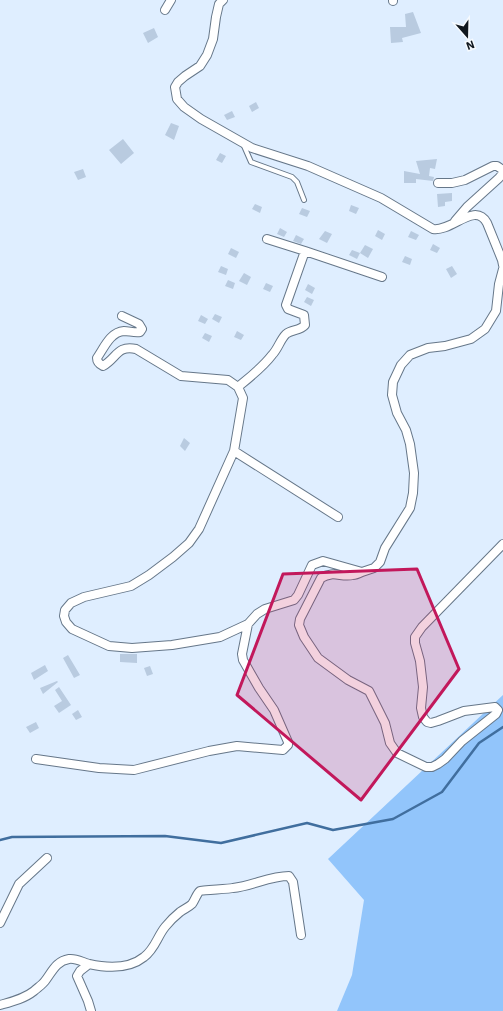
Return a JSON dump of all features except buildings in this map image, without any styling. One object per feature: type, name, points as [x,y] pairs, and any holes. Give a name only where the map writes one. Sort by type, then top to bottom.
[{"type":"street","points":[[165,10],[171,0]]},
{"type":"street","points":[[223,0],[219,4],[213,39],[207,55],[200,66],[178,82],[175,87],[177,99],[184,107],[201,119],[252,148],[308,166],[381,198],[433,229],[442,229],[474,214],[480,215],[484,218],[502,260],[503,266]]},
{"type":"street","points":[[438,183],[452,183],[465,180],[493,166],[497,166],[503,170]]},
{"type":"street","points":[[452,225],[467,207],[500,178],[503,173]]},
{"type":"street","points":[[267,239],[382,277]]},
{"type":"street","points":[[238,387],[261,368],[273,355],[288,333],[302,328],[305,325],[304,315],[288,309],[286,305],[305,251]]},
{"type":"street","points":[[503,269],[499,284],[496,311],[485,328],[470,339],[445,346],[428,348],[410,355],[401,365],[393,382],[392,395],[410,444],[414,473],[413,493],[410,508],[385,548],[380,562],[374,568],[353,576],[332,574],[321,578],[300,619],[299,625],[304,638],[318,658],[348,680],[369,691],[385,723],[390,743],[397,753],[426,766],[432,767],[445,759],[462,741],[496,714],[498,710],[495,707],[464,711],[432,723],[427,722],[423,717],[421,708],[423,687],[415,637],[422,627],[503,544]]},
{"type":"street","points":[[122,316],[139,324],[142,329],[140,332],[124,331],[117,332],[113,335],[97,358],[100,365],[103,366],[118,352],[129,348],[136,349],[181,376],[228,380],[238,387],[243,398],[234,451],[199,529],[189,543],[149,575],[131,586],[84,597],[71,603],[65,610],[64,616],[66,622],[72,629],[109,646],[132,648],[172,645],[220,637],[248,624],[257,614],[265,609],[294,600],[298,595],[312,565],[318,562],[328,562],[362,572]]},
{"type":"street","points":[[234,451],[338,518]]},
{"type":"street","points":[[36,759],[99,768],[134,770],[209,751],[237,746],[283,750],[288,745],[288,742],[274,710],[243,660],[242,654],[248,624]]},
{"type":"street","points":[[0,923],[19,884],[47,858]]},
{"type":"street","points":[[0,1005],[15,1001],[32,992],[45,981],[53,968],[62,961],[68,959],[75,959],[89,964],[116,967],[129,966],[145,957],[156,944],[164,928],[179,913],[192,904],[200,890],[232,889],[278,877],[289,876],[293,882],[301,935]]},
{"type":"street","points":[[89,964],[80,971],[77,976],[91,1011]]},
{"type":"lane","points":[[244,143],[251,162],[292,177],[297,182],[304,200]]},
{"type":"highlighted area","points":[[417,569],[459,669],[361,800],[237,695],[283,574]]},
{"type":"shaded area","points":[[503,695],[503,1011],[337,1011],[352,975],[364,900],[328,859]]},
{"type":"waterway","points":[[0,840],[12,837],[165,836],[221,843],[307,823],[333,830],[393,819],[442,792],[479,743],[503,727]]}]
